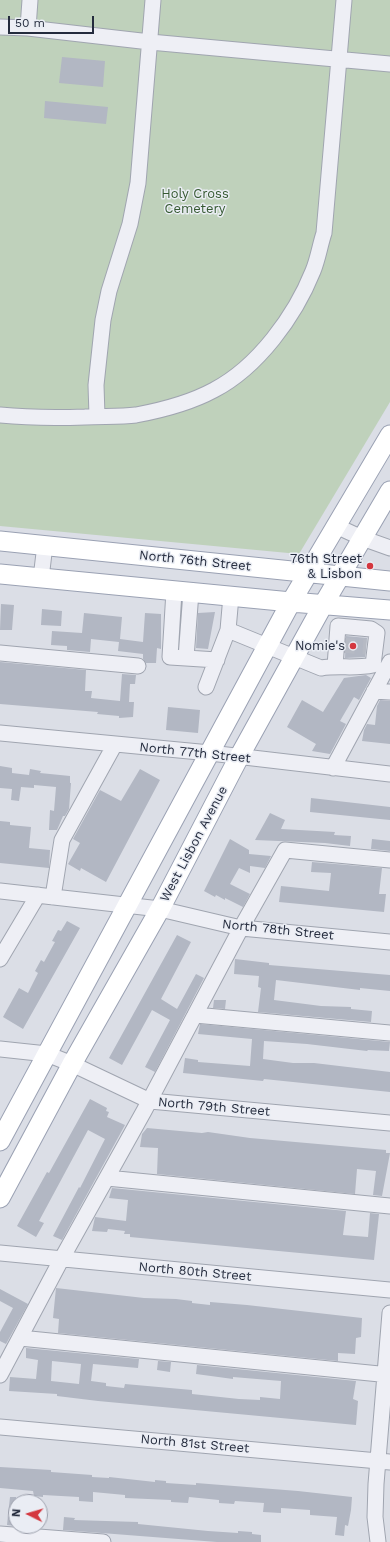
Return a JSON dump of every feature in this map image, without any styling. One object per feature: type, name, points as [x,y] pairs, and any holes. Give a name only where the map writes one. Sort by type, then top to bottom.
[{"type":"main road","points":[[0,1141],[291,602],[390,435]]},
{"type":"main road","name":"West Lisbon Avenue","points":[[0,1198],[72,1064],[160,909],[239,757],[323,605],[390,491]]},
{"type":"main road","name":"North 76th Street","points":[[0,541],[390,582]]},
{"type":"main road","points":[[0,574],[323,605],[382,609]]},
{"type":"street","points":[[28,28],[30,0]]},
{"type":"street","points":[[97,416],[96,385],[98,350],[110,291],[130,224],[138,183],[153,0]]},
{"type":"street","points":[[0,415],[32,418],[135,415],[162,409],[189,401],[215,390],[255,360],[277,334],[293,311],[314,270],[324,233],[344,0]]},
{"type":"street","points":[[0,27],[28,28],[150,42],[390,64]]},
{"type":"street","points":[[336,526],[362,538],[390,548]]},
{"type":"street","points":[[41,578],[45,545]]},
{"type":"street","points":[[183,592],[170,657],[216,660]]},
{"type":"street","points":[[206,687],[228,630],[231,596]]},
{"type":"street","points":[[371,629],[382,609]]},
{"type":"street","points":[[228,630],[267,647],[295,656],[321,668],[335,666],[358,668],[373,665],[371,647],[377,633],[371,629],[338,626],[338,645],[335,666]]},
{"type":"street","points":[[0,653],[138,666]]},
{"type":"street","points":[[333,768],[390,662]]},
{"type":"street","points":[[374,691],[390,692]]},
{"type":"street","name":"North 77th Street","points":[[0,733],[210,753],[390,774]]},
{"type":"street","points":[[0,959],[46,896],[62,840],[115,744]]},
{"type":"street","points":[[0,1376],[61,1260],[150,1101],[241,928],[285,850],[390,860]]},
{"type":"street","name":"North 78th Street","points":[[0,891],[160,909],[241,928],[390,942]]},
{"type":"street","points":[[195,1015],[390,1033]]},
{"type":"street","name":"North 79th Street","points":[[0,1049],[47,1054],[72,1064],[150,1101],[390,1123]]},
{"type":"street","points":[[107,1178],[390,1206]]},
{"type":"street","name":"North 80th Street","points":[[0,1253],[61,1260],[390,1290]]},
{"type":"street","points":[[378,1542],[375,1517],[384,1462],[390,1312]]},
{"type":"street","points":[[20,1338],[387,1375]]},
{"type":"street","name":"North 81st Street","points":[[0,1427],[384,1462]]},
{"type":"street","points":[[0,1534],[103,1542]]},
{"type":"green space","name":"Holy Cross Cemetery","points":[[0,0],[390,0],[390,402],[299,554],[0,526]]},
{"type":"building","points":[[62,57],[105,61],[103,87],[59,83]]},
{"type":"building","points":[[45,101],[108,107],[106,124],[44,118]]},
{"type":"building","points":[[1,604],[14,605],[12,630],[0,630]]},
{"type":"building","points":[[42,609],[62,611],[61,626],[41,625]]},
{"type":"building","points":[[215,612],[208,649],[196,648],[198,613]]},
{"type":"building","points":[[84,613],[122,617],[120,639],[143,642],[145,613],[161,614],[161,649],[157,648],[156,663],[146,663],[143,659],[143,654],[118,651],[119,642],[91,639],[90,652],[67,650],[67,646],[51,645],[52,631],[82,633]]},
{"type":"building","name":"Nomie's","points":[[346,636],[367,638],[365,657],[345,658]]},
{"type":"building","points":[[0,662],[86,670],[85,691],[92,691],[91,698],[120,701],[122,674],[136,675],[135,684],[130,684],[129,702],[134,702],[133,717],[119,718],[119,716],[97,714],[98,712],[0,704]]},
{"type":"building","points":[[366,675],[371,678],[359,700],[354,697],[340,721],[346,724],[330,754],[312,751],[316,744],[287,727],[302,700],[323,712],[344,678]]},
{"type":"building","points":[[380,700],[390,701],[390,744],[362,741],[367,724],[375,725],[377,706]]},
{"type":"building","points":[[168,707],[200,710],[198,733],[166,730]]},
{"type":"building","points":[[0,766],[12,768],[12,773],[29,775],[30,769],[41,771],[40,773],[70,776],[71,783],[69,809],[65,816],[63,816],[57,830],[49,830],[50,810],[54,811],[56,787],[34,785],[34,788],[21,787],[19,801],[11,800],[12,789],[0,788]]},
{"type":"building","points":[[140,769],[160,780],[106,882],[81,868],[80,871],[68,864],[80,843],[73,839],[100,790],[121,801]]},
{"type":"building","points":[[311,798],[390,807],[390,820],[310,812]]},
{"type":"building","points":[[270,813],[285,820],[281,829],[335,832],[334,835],[351,836],[350,846],[325,843],[255,840]]},
{"type":"building","points":[[0,821],[10,822],[10,825],[31,827],[29,848],[50,850],[49,868],[0,863]]},
{"type":"building","points":[[230,839],[249,850],[249,854],[271,856],[265,868],[250,866],[250,873],[239,868],[230,884],[250,894],[243,907],[225,898],[225,900],[216,895],[215,897],[204,891]]},
{"type":"building","points":[[372,839],[390,841],[390,851],[371,849]]},
{"type":"building","points":[[312,862],[382,868],[379,894],[386,894],[384,912],[279,902],[281,886],[329,891],[331,873],[311,872]]},
{"type":"building","points":[[67,921],[80,928],[23,1029],[3,1017],[19,988],[28,993],[38,973],[35,971],[41,960],[44,962],[55,942],[52,941],[58,930],[61,931]]},
{"type":"building","points":[[177,935],[191,942],[161,999],[177,1009],[196,974],[204,978],[155,1072],[145,1067],[170,1020],[152,1010],[122,1065],[109,1058]]},
{"type":"building","points":[[235,959],[269,963],[269,965],[390,975],[390,991],[360,988],[360,990],[276,980],[274,1000],[321,1006],[351,1007],[351,1009],[372,1011],[371,1022],[258,1012],[261,988],[258,987],[259,976],[234,974]]},
{"type":"building","points":[[214,1000],[226,1000],[225,1009],[213,1008]]},
{"type":"building","points":[[200,1024],[390,1042],[389,1051],[367,1051],[264,1041],[263,1059],[293,1063],[314,1063],[390,1072],[390,1092],[264,1079],[263,1081],[183,1073],[185,1058],[198,1060],[198,1062],[250,1066],[252,1039],[198,1034]]},
{"type":"building","points":[[90,1099],[107,1108],[106,1111],[109,1112],[107,1117],[125,1125],[62,1240],[53,1236],[105,1139],[88,1130],[39,1221],[44,1223],[36,1237],[17,1226],[47,1172],[49,1173]]},
{"type":"building","points":[[147,1128],[202,1133],[208,1132],[250,1138],[386,1150],[386,1153],[390,1153],[382,1196],[373,1195],[376,1171],[357,1169],[355,1194],[157,1174],[158,1148],[140,1147],[142,1134]]},
{"type":"building","points":[[112,1188],[346,1211],[343,1235],[368,1237],[370,1213],[379,1214],[374,1260],[130,1237],[130,1234],[124,1234],[125,1231],[108,1229],[107,1232],[92,1231],[95,1217],[126,1221],[128,1200],[109,1198]]},
{"type":"building","points":[[56,1288],[144,1298],[176,1299],[210,1305],[210,1302],[247,1305],[362,1318],[361,1337],[356,1338],[355,1354],[338,1353],[338,1361],[58,1333],[59,1319],[53,1318]]},
{"type":"building","points":[[0,1289],[28,1304],[6,1344],[0,1341],[0,1332],[13,1308],[0,1301]]},
{"type":"building","points":[[26,1348],[139,1359],[138,1368],[93,1364],[91,1381],[106,1383],[106,1386],[124,1388],[125,1384],[192,1390],[192,1394],[239,1399],[260,1400],[260,1397],[280,1399],[281,1381],[233,1377],[233,1379],[196,1374],[197,1365],[356,1381],[353,1399],[358,1401],[356,1425],[98,1401],[57,1396],[57,1394],[9,1391],[10,1377],[36,1379],[38,1360],[26,1358]],"holes":[[[52,1361],[81,1364],[79,1384],[51,1381]]]},
{"type":"building","points":[[158,1361],[171,1362],[170,1372],[157,1370]]},
{"type":"building","points":[[0,1467],[51,1470],[51,1472],[92,1475],[92,1477],[109,1477],[155,1482],[155,1480],[166,1481],[166,1483],[196,1485],[196,1483],[352,1497],[348,1526],[345,1525],[344,1536],[335,1535],[337,1517],[310,1515],[310,1510],[281,1508],[281,1513],[263,1512],[264,1503],[235,1501],[234,1504],[219,1503],[219,1500],[189,1497],[188,1503],[171,1502],[171,1500],[125,1498],[125,1495],[93,1492],[93,1502],[79,1501],[79,1497],[34,1494],[33,1491],[0,1488]]},
{"type":"building","points":[[64,1517],[75,1518],[74,1520],[138,1522],[138,1524],[208,1531],[238,1533],[238,1531],[252,1532],[252,1534],[261,1535],[261,1542],[217,1542],[63,1530]]},
{"type":"tunnel","points":[[340,645],[366,647]]},
{"type":"place","name":"76th Street & Lisbon","points":[[370,566]]},
{"type":"place","name":"Nomie's","points":[[353,646]]}]
